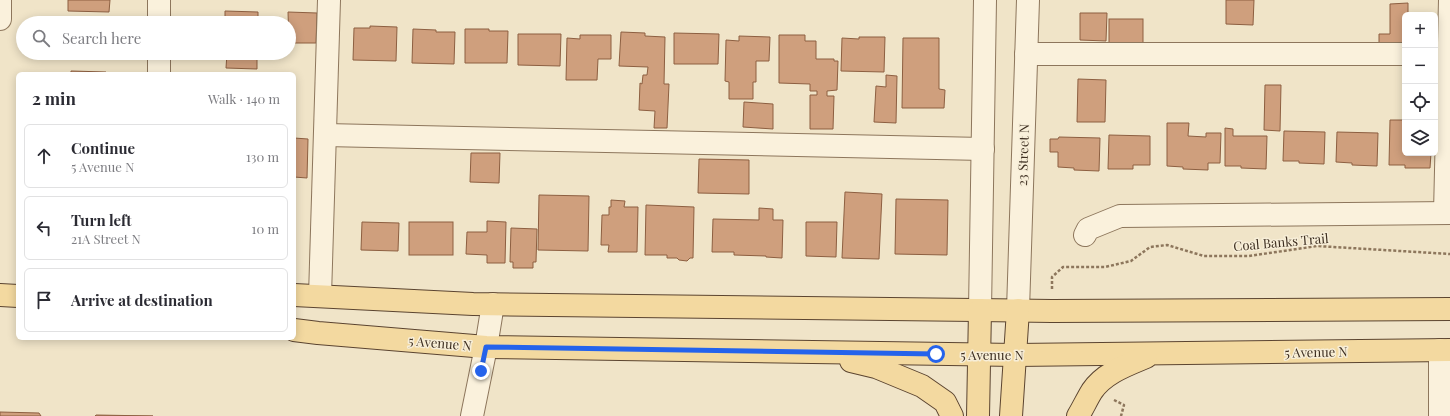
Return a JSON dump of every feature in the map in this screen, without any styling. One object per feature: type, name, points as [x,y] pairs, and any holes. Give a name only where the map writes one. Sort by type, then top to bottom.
[{"type":"main road","points":[[296,294],[473,304],[1060,311],[1450,309]]},
{"type":"main road","points":[[0,295],[16,296]]},
{"type":"main road","points":[[978,416],[980,310]]},
{"type":"main road","points":[[1011,416],[1018,310]]},
{"type":"main road","name":"5 Avenue N","points":[[296,330],[486,347],[980,355],[1445,350]]},
{"type":"main road","points":[[812,352],[876,368],[922,386],[945,402],[952,416]]},
{"type":"main road","points":[[1078,416],[1093,390],[1102,380],[1122,367],[1152,354]]},
{"type":"street","points":[[0,0],[0,20]]},
{"type":"street","points":[[159,0],[159,16]]},
{"type":"street","points":[[320,296],[329,0]]},
{"type":"street","points":[[980,310],[985,0]]},
{"type":"street","name":"23 Street N","points":[[1018,310],[1028,0]]},
{"type":"street","points":[[1085,235],[1088,228],[1120,216],[1447,213],[1445,54],[1450,0]]},
{"type":"street","points":[[1026,54],[1402,54]]},
{"type":"street","points":[[159,60],[159,72]]},
{"type":"street","points":[[325,135],[983,149]]},
{"type":"street","points":[[472,416],[493,304]]},
{"type":"street","points":[[1440,416],[1445,350]]},
{"type":"path","name":"Coal Banks Trail","points":[[1052,277],[1063,267],[1105,268],[1131,261],[1150,247],[1167,245],[1204,256],[1249,256],[1317,246],[1450,254]]},
{"type":"path","points":[[1108,398],[1124,405],[1121,416]]},
{"type":"building","points":[[68,0],[110,0],[109,12],[68,11]]},
{"type":"building","points":[[1226,0],[1254,0],[1253,25],[1226,24]]},
{"type":"building","points":[[1408,3],[1408,12],[1402,12],[1402,44],[1379,44],[1379,34],[1390,34],[1390,4]]},
{"type":"building","points":[[225,11],[258,12],[258,16],[225,16]]},
{"type":"building","points":[[288,12],[317,13],[316,43],[296,43],[296,16],[288,16]]},
{"type":"building","points":[[1080,13],[1107,13],[1106,41],[1080,40]]},
{"type":"building","points":[[1109,19],[1143,19],[1143,49],[1109,49]]},
{"type":"building","points":[[370,26],[397,27],[396,61],[353,60],[354,28],[370,28]]},
{"type":"building","points":[[413,29],[436,30],[436,32],[455,32],[454,64],[412,63]]},
{"type":"building","points":[[465,29],[508,31],[507,63],[465,63]]},
{"type":"building","points":[[621,32],[645,33],[645,36],[665,37],[664,84],[669,84],[667,128],[654,128],[655,111],[639,110],[640,83],[642,84],[643,75],[647,75],[648,67],[619,66]]},
{"type":"building","points":[[674,33],[719,34],[718,64],[674,64]]},
{"type":"building","points":[[518,34],[561,34],[560,66],[518,65]]},
{"type":"building","points":[[580,35],[611,35],[611,59],[598,59],[597,80],[566,80],[567,38],[580,39]]},
{"type":"building","points":[[779,35],[805,35],[805,41],[816,41],[816,59],[834,59],[834,61],[838,61],[837,90],[827,91],[827,96],[834,96],[833,129],[810,129],[810,95],[817,95],[817,91],[810,91],[810,84],[779,83]]},
{"type":"building","points":[[739,36],[770,37],[769,61],[756,61],[756,82],[753,82],[753,99],[729,99],[729,82],[725,81],[726,40],[739,41]]},
{"type":"building","points":[[859,37],[885,37],[884,72],[841,71],[842,38],[859,39]]},
{"type":"building","points":[[903,38],[939,38],[939,89],[945,90],[944,108],[902,108]]},
{"type":"building","points":[[227,60],[257,60],[257,69],[226,68]]},
{"type":"building","points":[[71,71],[106,72],[71,72]]},
{"type":"building","points":[[886,75],[897,76],[896,123],[874,122],[876,86],[886,87]]},
{"type":"building","points":[[1078,79],[1106,80],[1105,122],[1077,122]]},
{"type":"building","points":[[1265,85],[1281,85],[1280,131],[1264,130]]},
{"type":"building","points":[[744,102],[773,104],[773,129],[743,127]]},
{"type":"building","points":[[1390,120],[1402,120],[1402,156],[1431,156],[1430,168],[1405,168],[1405,165],[1389,165]]},
{"type":"building","points":[[1167,123],[1189,123],[1188,136],[1206,137],[1206,133],[1221,133],[1220,163],[1208,163],[1208,170],[1183,169],[1183,167],[1167,166]]},
{"type":"building","points":[[1225,128],[1233,129],[1233,136],[1267,136],[1266,169],[1225,166]]},
{"type":"building","points":[[1284,131],[1325,132],[1324,164],[1283,161]]},
{"type":"building","points":[[1337,132],[1378,133],[1377,166],[1352,165],[1352,163],[1336,162]]},
{"type":"building","points":[[1109,135],[1150,136],[1150,165],[1133,165],[1133,169],[1108,169]]},
{"type":"building","points":[[1059,137],[1100,138],[1099,171],[1074,170],[1074,168],[1058,167],[1058,152],[1050,152],[1050,139],[1058,139]]},
{"type":"building","points":[[296,138],[308,139],[307,178],[296,177]]},
{"type":"building","points":[[471,153],[500,153],[499,183],[470,182]]},
{"type":"building","points":[[699,159],[749,160],[749,194],[698,193]]},
{"type":"building","points":[[845,192],[882,194],[879,259],[842,258]]},
{"type":"building","points":[[539,195],[589,196],[588,251],[538,250]]},
{"type":"building","points":[[896,199],[948,200],[947,255],[895,254]]},
{"type":"building","points":[[611,200],[625,201],[624,207],[638,207],[637,252],[608,252],[609,245],[601,245],[602,215],[609,215]]},
{"type":"building","points":[[646,205],[694,207],[693,258],[690,258],[687,261],[679,260],[677,258],[667,258],[667,255],[645,255]]},
{"type":"building","points":[[759,208],[773,209],[773,220],[783,220],[782,258],[734,255],[734,252],[712,252],[713,219],[759,220]]},
{"type":"building","points":[[487,221],[506,222],[505,263],[487,263],[487,255],[466,254],[467,232],[487,232]]},
{"type":"building","points":[[362,222],[399,223],[398,251],[361,250]]},
{"type":"building","points":[[409,222],[453,222],[453,255],[409,255]]},
{"type":"building","points":[[806,222],[837,222],[836,257],[806,256]]},
{"type":"building","points":[[511,228],[537,229],[536,262],[533,262],[533,268],[513,268],[513,262],[510,262]]},
{"type":"building","points":[[0,412],[39,413],[41,416],[0,416]]},
{"type":"building","points":[[96,415],[153,416],[95,416]]},
{"type":"route","points":[[481,371],[486,347],[936,354]]}]
